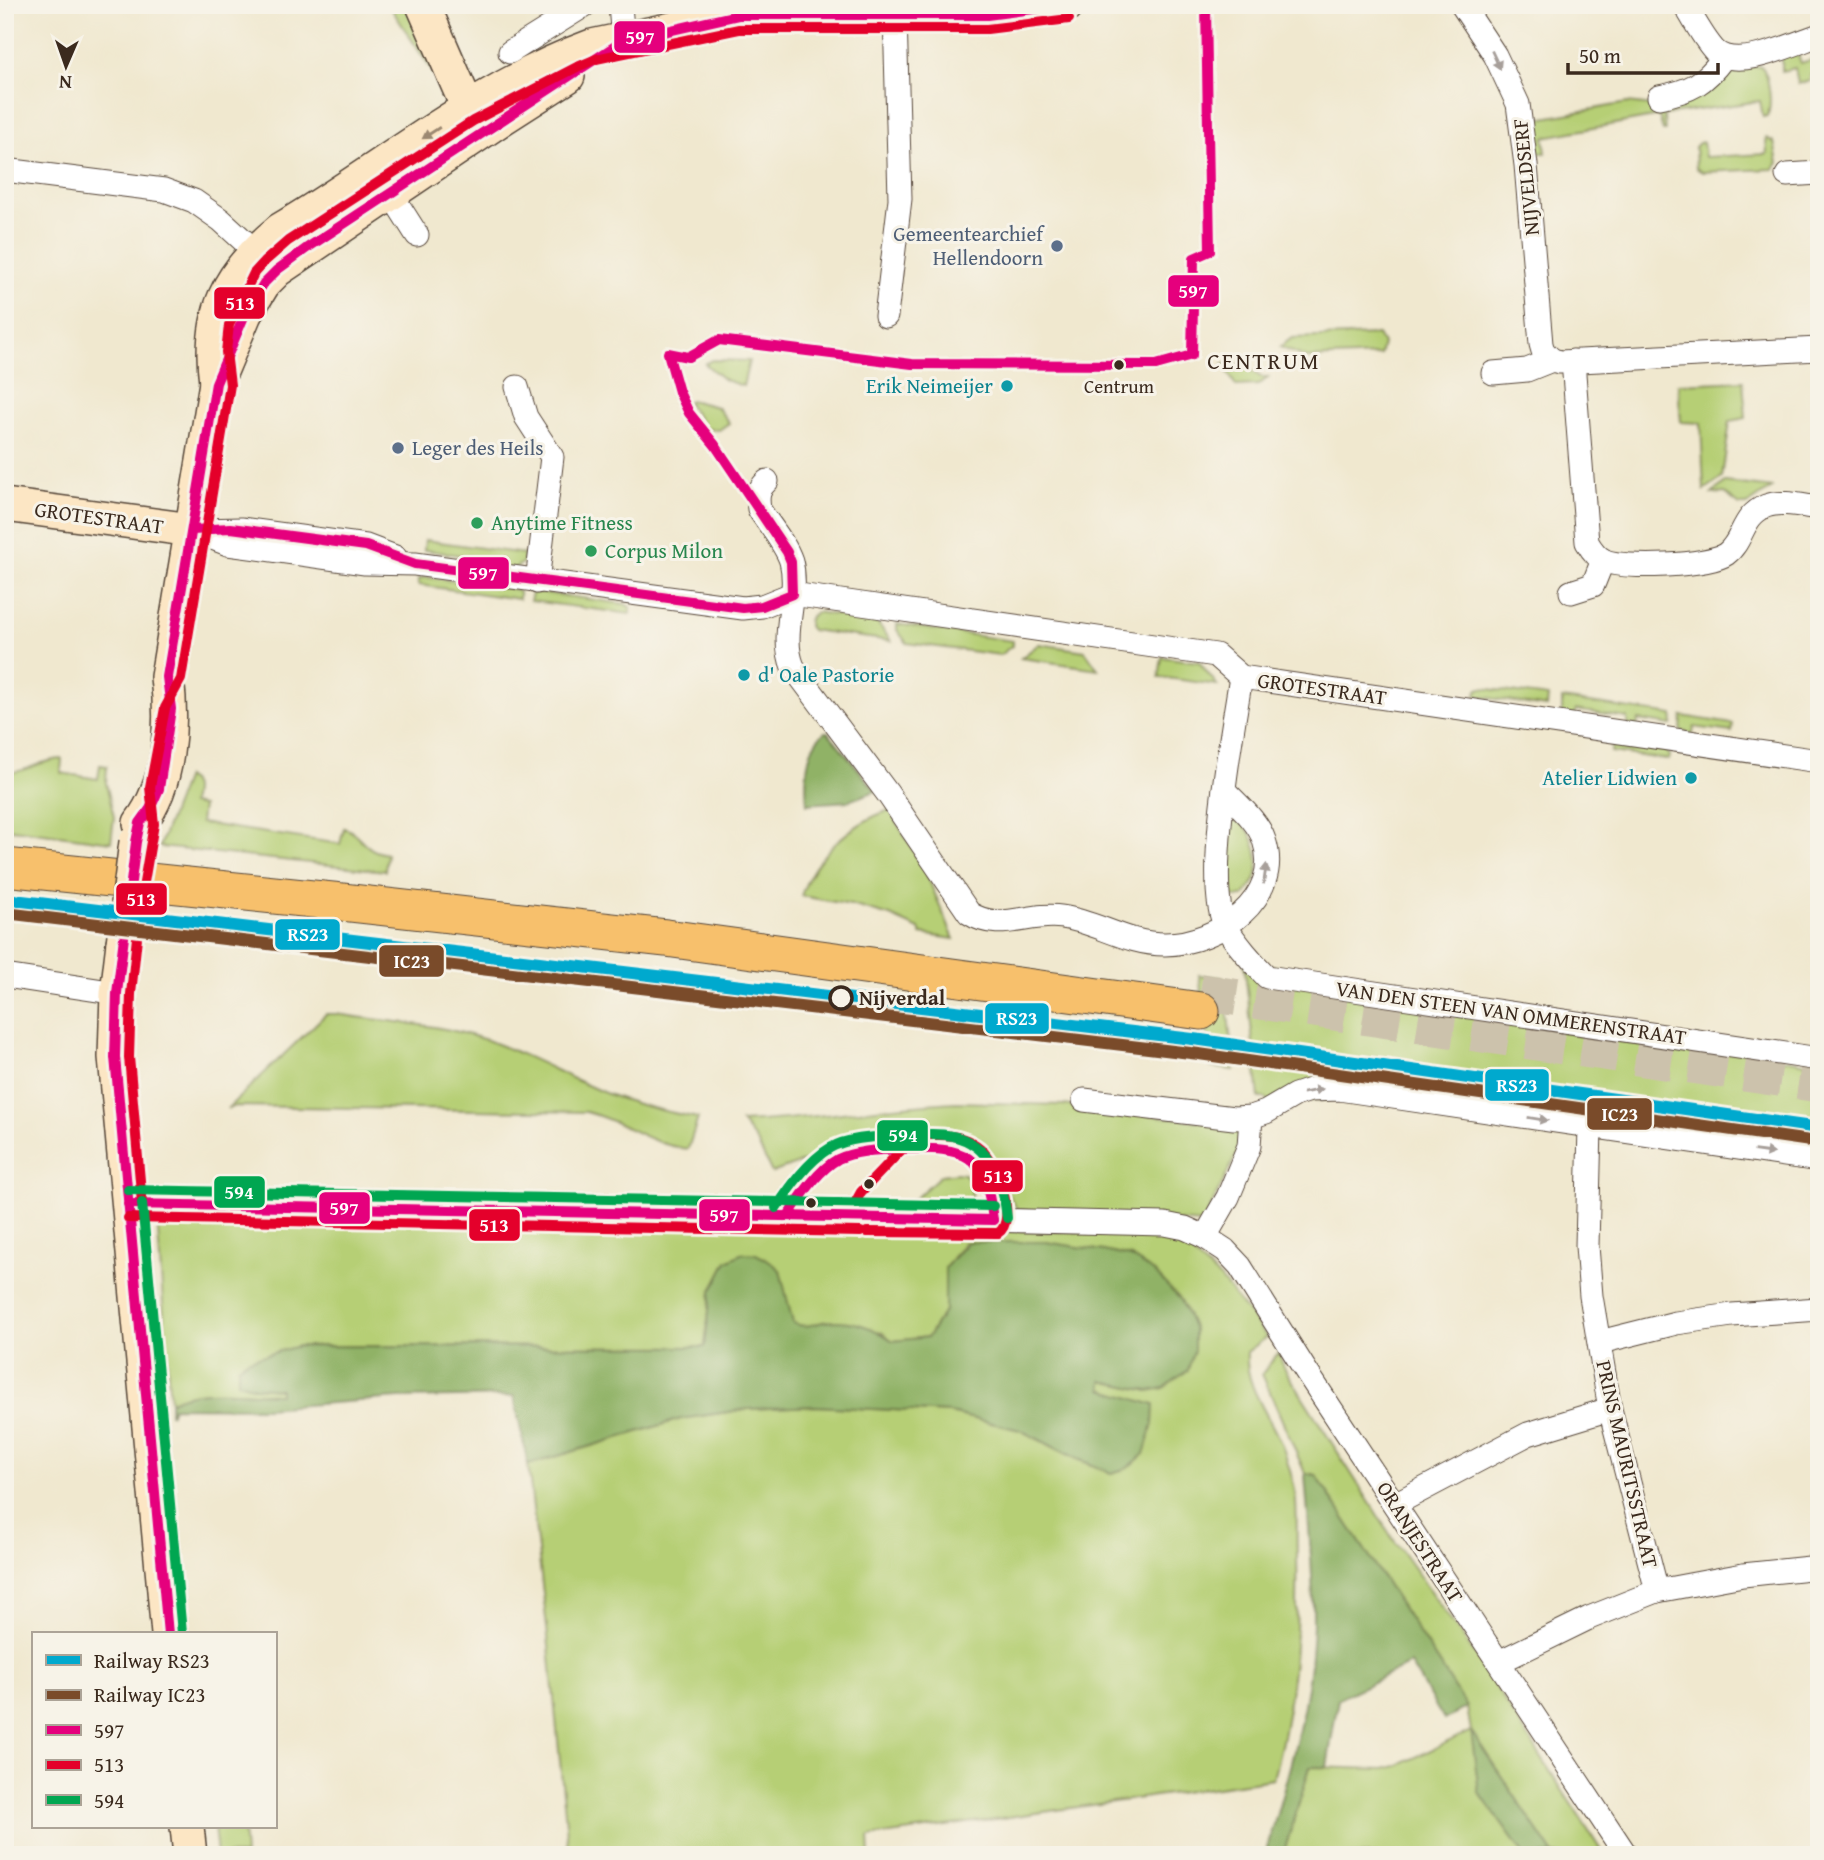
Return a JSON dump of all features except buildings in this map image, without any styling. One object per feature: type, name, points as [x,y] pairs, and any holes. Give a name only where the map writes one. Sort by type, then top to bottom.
[{"type":"main road","points":[[5,851],[688,923],[1029,968],[1201,1002],[666,938],[5,867]]},
{"type":"street","points":[[424,5],[447,32],[485,114]]},
{"type":"street","points":[[510,52],[584,5]]},
{"type":"street","points":[[620,5],[623,41]]},
{"type":"street","points":[[265,261],[280,229],[382,181],[571,54],[592,46],[730,16],[823,10],[987,15],[1063,5]]},
{"type":"street","name":"NIJVELDSERF","points":[[1462,5],[1495,55],[1518,104],[1541,344],[1543,351],[1562,360],[1587,542],[1593,552],[1603,560]]},
{"type":"street","points":[[1685,5],[1711,45],[1724,57],[1747,58],[1819,36]]},
{"type":"street","points":[[886,316],[900,199],[895,14]]},
{"type":"street","points":[[1659,97],[1680,93],[1702,82],[1724,57]]},
{"type":"street","points":[[5,170],[164,190],[194,201],[221,220],[265,261]]},
{"type":"street","points":[[1787,175],[1819,173]]},
{"type":"street","points":[[382,181],[417,235]]},
{"type":"street","points":[[168,1632],[115,1057],[117,993],[138,832],[136,786],[152,703],[167,677],[192,530],[216,383],[212,352],[215,321],[242,265],[265,261]]},
{"type":"street","points":[[1493,373],[1527,370],[1562,360],[1819,349]]},
{"type":"street","points":[[517,387],[526,417],[552,457],[537,582]]},
{"type":"street","points":[[767,481],[758,495],[759,509],[791,562],[792,594],[788,642],[793,667],[888,794],[969,913],[978,919],[1000,923],[1041,916],[1059,916],[1137,941],[1167,944],[1198,939],[1226,926],[1260,894],[1267,868],[1263,837],[1224,790]]},
{"type":"street","points":[[1571,592],[1593,585],[1603,560],[1645,565],[1707,561],[1728,552],[1736,544],[1746,520],[1764,506],[1776,503],[1819,508]]},
{"type":"street","name":"GROTESTRAAT","points":[[5,505],[192,530],[228,544],[365,563],[415,564],[743,608],[762,606],[792,594],[1216,655],[1241,677],[1819,761]]},
{"type":"street","points":[[1226,926],[1219,901],[1221,820],[1241,677]]},
{"type":"street","name":"VAN DEN STEEN VAN OMMERENSTRAAT","points":[[1226,926],[1262,972],[1276,979],[1819,1059]]},
{"type":"street","points":[[5,976],[117,993]]},
{"type":"street","points":[[1084,1100],[1234,1118],[1251,1117],[1266,1112],[1295,1095],[1325,1088],[1819,1160]]},
{"type":"street","points":[[1205,1237],[1228,1197],[1249,1146],[1251,1117]]},
{"type":"street","name":"PRINS MAURITSSTRAAT","points":[[1590,1127],[1587,1246],[1591,1296],[1610,1409],[1657,1591]]},
{"type":"street","name":"ORANJESTRAAT","points":[[128,1204],[1139,1224],[1175,1226],[1205,1237],[1225,1250],[1240,1266],[1306,1371],[1626,1855]]},
{"type":"street","points":[[1600,1342],[1676,1323],[1732,1315],[1819,1309]]},
{"type":"street","points":[[1395,1504],[1528,1434],[1610,1409]]},
{"type":"street","points":[[1499,1662],[1589,1618],[1657,1591],[1743,1575],[1819,1567]]},
{"type":"street","points":[[187,1828],[190,1855]]},
{"type":"green space","points":[[389,5],[406,5],[444,80],[440,83]]},
{"type":"green space","points":[[1796,49],[1801,63],[1819,57],[1819,72],[1810,75],[1810,81],[1798,84],[1795,68],[1782,71],[1782,58]]},
{"type":"green space","points":[[1761,66],[1769,90],[1770,105],[1767,116],[1763,117],[1760,101],[1664,115],[1665,131],[1659,116],[1544,137],[1546,153],[1535,153],[1530,125],[1533,120],[1627,103],[1653,106],[1686,100],[1726,68]]},
{"type":"green space","points":[[1766,138],[1774,142],[1778,163],[1773,169],[1702,172],[1696,168],[1695,147],[1699,143],[1703,142],[1705,157],[1767,154]]},
{"type":"green space","points":[[1378,335],[1383,344],[1380,355],[1307,358],[1280,347],[1292,338]]},
{"type":"green space","points":[[712,360],[749,361],[743,386],[725,380],[705,364]]},
{"type":"green space","points":[[1223,364],[1240,364],[1261,377],[1268,377],[1259,385],[1236,386]]},
{"type":"green space","points":[[1743,381],[1746,418],[1730,421],[1722,478],[1704,490],[1701,423],[1681,422],[1678,384]]},
{"type":"green space","points":[[690,400],[717,407],[729,423],[719,430],[706,429],[687,402]]},
{"type":"green space","points":[[1725,482],[1772,488],[1747,505],[1740,505],[1724,493],[1712,494]]},
{"type":"green space","points":[[425,540],[525,554],[523,562],[515,569],[493,567],[494,560],[424,550]]},
{"type":"green space","points":[[425,577],[514,589],[519,592],[519,599],[418,585],[419,579]]},
{"type":"green space","points":[[532,593],[625,604],[631,608],[630,614],[530,601]]},
{"type":"green space","points":[[816,612],[876,621],[891,641],[811,630],[808,626],[809,618]]},
{"type":"green space","points":[[897,624],[1013,641],[1013,645],[1000,655],[907,643],[897,630]]},
{"type":"green space","points":[[1039,644],[1085,651],[1098,669],[1021,658]]},
{"type":"green space","points":[[1162,657],[1199,662],[1217,685],[1159,677]]},
{"type":"green space","points":[[1481,688],[1548,697],[1547,707],[1476,696],[1477,690]]},
{"type":"green space","points":[[1562,699],[1673,715],[1672,725],[1638,720],[1637,726],[1627,725],[1627,718],[1576,710],[1574,717],[1562,714]]},
{"type":"green space","points":[[1682,716],[1733,724],[1732,732],[1694,727],[1693,734],[1681,731]]},
{"type":"green space","points":[[828,732],[876,791],[848,801],[807,804],[806,785],[810,755],[818,738]]},
{"type":"green space","points":[[1617,742],[1664,749],[1670,755],[1669,760],[1611,752],[1613,744]]},
{"type":"green space","points":[[62,759],[61,773],[98,779],[100,765],[107,766],[106,783],[114,817],[111,842],[5,828],[5,772],[20,771],[47,761]]},
{"type":"green space","points":[[186,777],[193,786],[191,804],[202,806],[200,823],[340,844],[344,828],[372,849],[387,854],[385,871],[159,847]]},
{"type":"green space","points":[[890,810],[926,873],[954,939],[921,934],[919,929],[890,916],[851,905],[801,896],[815,868],[836,843],[861,823]]},
{"type":"green space","points":[[1230,815],[1249,832],[1258,860],[1256,878],[1243,897],[1229,897],[1225,822]]},
{"type":"green space","points":[[1244,961],[1819,1065],[1819,1156],[1811,1155],[1805,1146],[1773,1141],[1766,1147],[1757,1146],[1752,1138],[1719,1133],[1712,1139],[1412,1095],[1269,1103],[1266,1098],[1259,1098]]},
{"type":"green space","points":[[1199,975],[1224,978],[1234,1070],[1211,1067]]},
{"type":"green space","points":[[326,1014],[447,1029],[483,1039],[616,1097],[698,1118],[688,1149],[660,1143],[613,1121],[586,1112],[236,1106],[227,1109]]},
{"type":"green space","points":[[956,1102],[1063,1105],[1231,1125],[1239,1130],[1241,1145],[1203,1223],[1018,1210],[987,1158],[972,1144],[963,1141],[929,1141],[869,1147],[830,1154],[772,1173],[757,1142],[741,1122]]},
{"type":"green space","points":[[964,1174],[973,1183],[971,1199],[960,1204],[911,1202],[941,1175]]},
{"type":"green space","points":[[164,1213],[1159,1234],[1179,1238],[1194,1245],[1195,1257],[1220,1278],[1267,1337],[1247,1352],[1247,1367],[1256,1394],[1283,1447],[1294,1488],[1297,1516],[1296,1641],[1290,1696],[1273,1779],[869,1837],[870,1855],[569,1855],[528,1465],[681,1419],[748,1409],[815,1406],[950,1413],[1020,1430],[1111,1473],[1128,1468],[1144,1453],[1101,1389],[1102,1381],[1149,1391],[1194,1330],[1181,1300],[1131,1257],[1046,1242],[964,1242],[945,1268],[945,1310],[928,1337],[893,1341],[883,1333],[826,1321],[804,1327],[792,1323],[780,1270],[727,1261],[711,1292],[705,1347],[298,1346],[255,1387],[280,1389],[280,1394],[208,1392],[170,1402],[157,1218]]},
{"type":"green space","points":[[967,1242],[1046,1242],[1131,1257],[1154,1272],[1181,1300],[1194,1330],[1194,1350],[1188,1370],[1164,1388],[1149,1391],[1102,1381],[1102,1389],[1154,1405],[1153,1424],[1144,1454],[1128,1468],[1111,1473],[1020,1430],[950,1413],[815,1406],[748,1409],[681,1419],[528,1465],[514,1396],[399,1398],[265,1408],[173,1407],[170,1415],[170,1402],[193,1394],[280,1394],[280,1389],[255,1387],[238,1382],[238,1367],[247,1360],[298,1346],[705,1347],[711,1292],[727,1261],[743,1253],[756,1254],[780,1270],[793,1323],[806,1326],[834,1321],[852,1323],[869,1328],[893,1341],[928,1337],[945,1310],[945,1268]]},
{"type":"green space","points":[[1279,1352],[1283,1366],[1391,1536],[1474,1653],[1604,1855],[1554,1855],[1472,1732],[1479,1792],[1524,1855],[1283,1855],[1310,1767],[1384,1769],[1397,1766],[1471,1731],[1467,1707],[1316,1475],[1305,1473],[1262,1374]]},
{"type":"green space","points":[[1305,1473],[1316,1475],[1467,1707],[1444,1720],[1410,1664],[1338,1699],[1327,1767],[1310,1767],[1283,1855],[1265,1855],[1282,1798],[1308,1682],[1313,1586]]},
{"type":"green space","points":[[1471,1731],[1554,1855],[1524,1855],[1479,1792]]},
{"type":"green space","points":[[214,1828],[243,1828],[245,1855],[217,1855]]},
{"type":"tunnel","points":[[1200,992],[1819,1084]]},
{"type":"rail line","name":"RS23","points":[[5,899],[1201,1040],[1819,1128]]},
{"type":"rail line","name":"IC23","points":[[5,913],[1199,1054],[1817,1142]]},
{"type":"transit line","name":"597","points":[[168,1632],[115,1057],[117,993],[136,842],[140,823],[159,789],[171,709],[167,677],[216,383],[245,314],[264,283],[307,248],[623,41],[738,15],[987,15],[1065,5]]},
{"type":"transit line","name":"597","points":[[192,530],[231,528],[366,546],[415,564],[743,608],[762,606],[792,594],[791,562],[787,552],[715,445],[689,413],[679,392],[668,353],[688,357],[719,340],[912,364],[1156,365],[1192,355],[1194,258],[1210,251],[1206,5]]},
{"type":"transit line","name":"513","points":[[142,1203],[129,1057],[131,994],[141,900],[154,824],[150,787],[165,708],[181,679],[230,385],[226,352],[229,325],[254,273],[288,241],[473,121],[596,59],[739,29],[987,29],[1069,19]]},
{"type":"transit line","name":"594","points":[[776,1208],[807,1167],[837,1144],[872,1137],[939,1134],[966,1140],[986,1156],[998,1179],[1007,1218]]},
{"type":"transit line","name":"513","points":[[855,1203],[861,1192],[912,1139],[932,1135],[961,1138],[980,1148],[993,1165],[1003,1190],[1006,1216],[1004,1226],[998,1233],[867,1232]]},
{"type":"transit line","name":"597","points":[[788,1216],[817,1177],[838,1159],[870,1151],[925,1149],[957,1153],[969,1158],[978,1167],[989,1197],[993,1220]]},
{"type":"transit line","name":"594","points":[[128,1190],[993,1206]]},
{"type":"transit line","name":"594","points":[[142,1203],[182,1632]]},
{"type":"transit line","name":"597","points":[[128,1204],[993,1220]]},
{"type":"transit line","name":"513","points":[[128,1218],[861,1232]]},
{"type":"place","name":"Gemeentearchief Hellendoorn","points":[[1057,246]]},
{"type":"place","name":"Centrum","points":[[1119,365]]},
{"type":"place","name":"Erik Neimeijer","points":[[1007,386]]},
{"type":"place","name":"Leger des Heils","points":[[398,448]]},
{"type":"place","name":"Anytime Fitness","points":[[477,523]]},
{"type":"place","name":"Corpus Milon","points":[[591,551]]},
{"type":"place","name":"d' Oale Pastorie","points":[[744,675]]},
{"type":"place","name":"Atelier Lidwien","points":[[1691,778]]},
{"type":"place","name":"Nijverdal","points":[[841,998]]},
{"type":"district","name":"CENTRUM","points":[[1264,361]]}]
